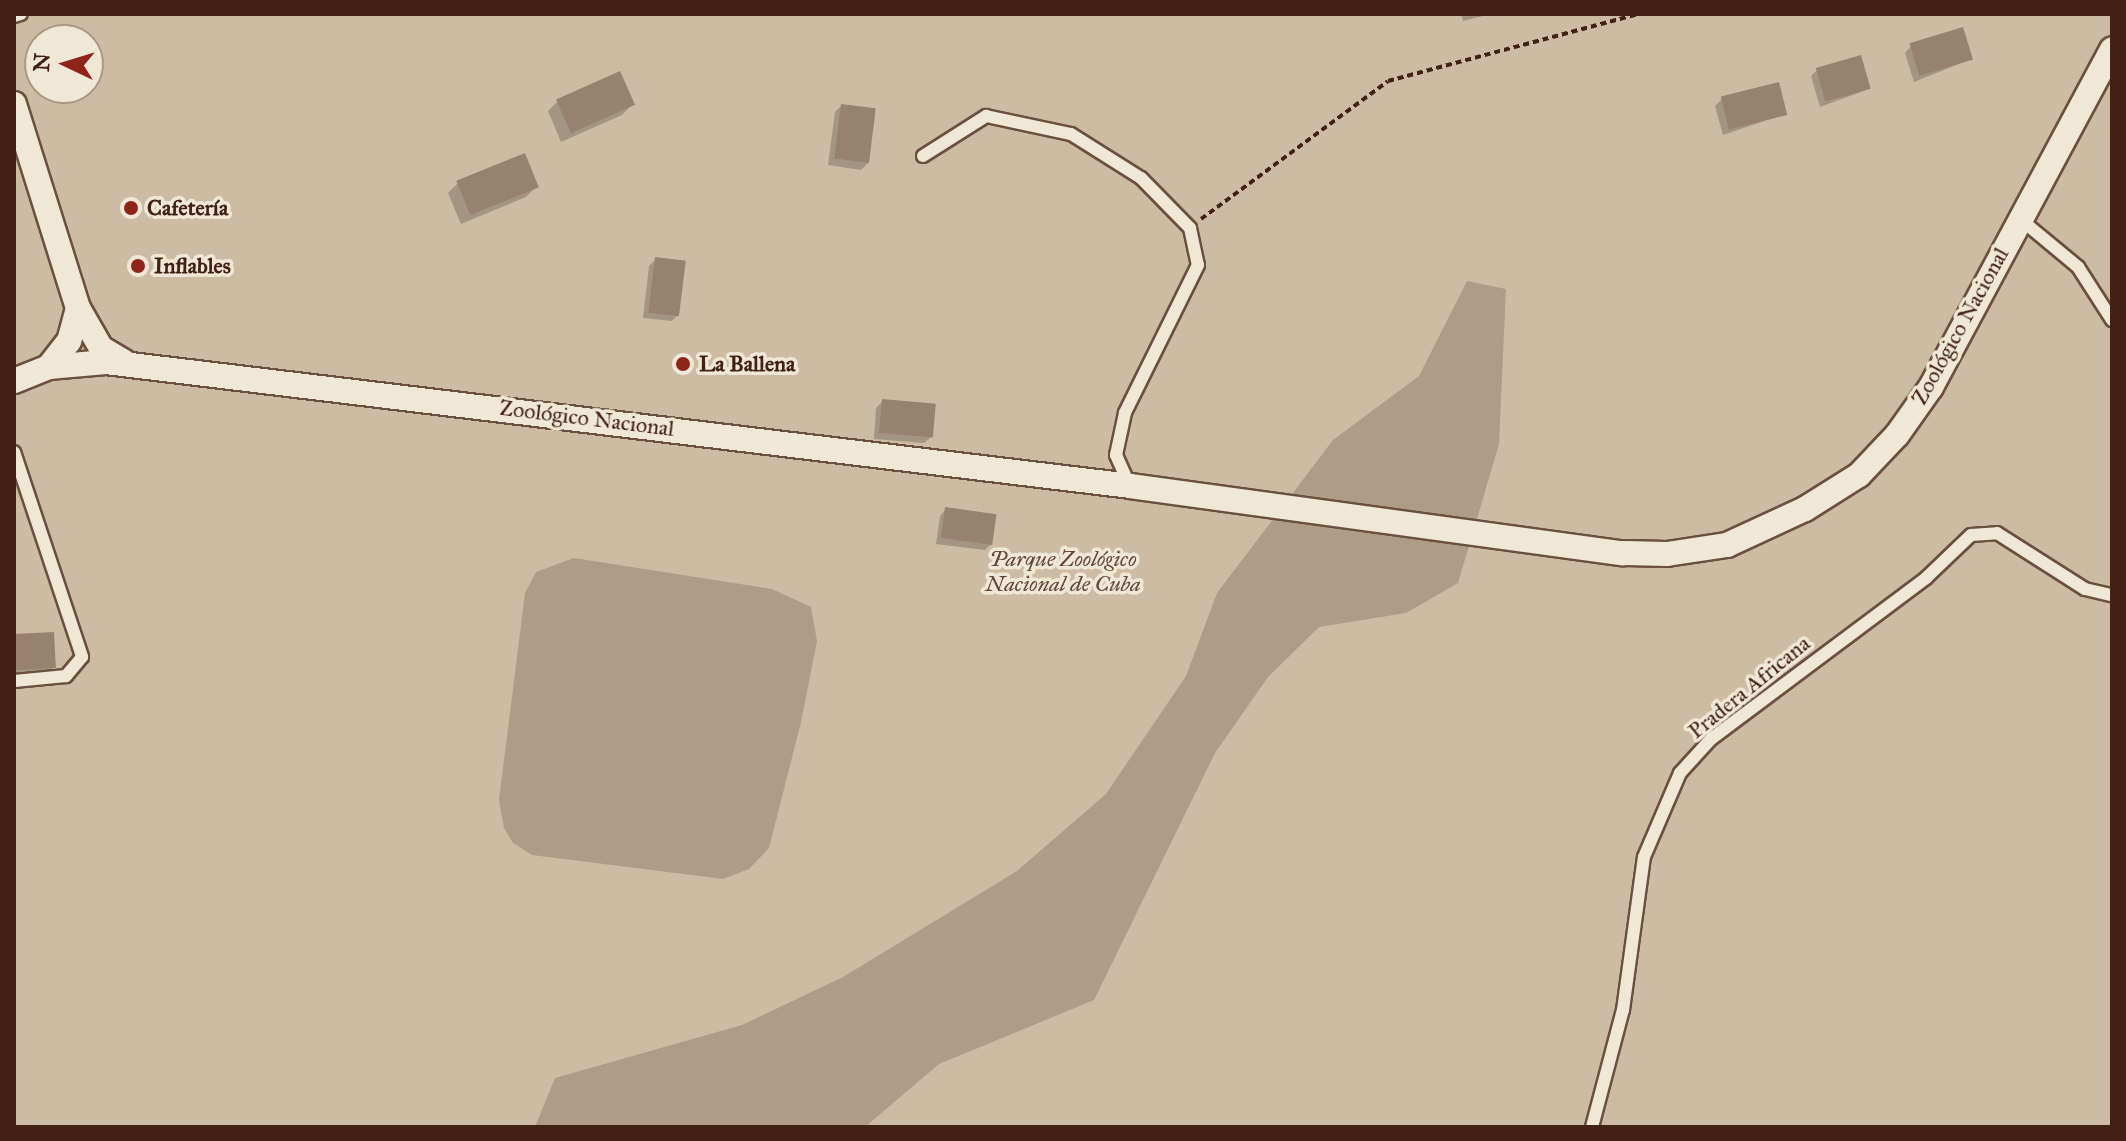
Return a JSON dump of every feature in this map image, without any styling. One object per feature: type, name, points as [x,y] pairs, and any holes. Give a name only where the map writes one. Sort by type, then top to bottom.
[{"type":"street","name":"Zoológico Nacional","points":[[14,381],[49,367],[89,362],[1130,486],[1553,544],[1667,554],[1727,545],[1805,509],[1859,475],[1931,387],[2019,218],[2112,50]]},
{"type":"street","points":[[14,104],[78,308],[101,348],[134,367]]},
{"type":"street","points":[[49,367],[69,341],[78,308]]},
{"type":"lane","points":[[14,16],[21,14]]},
{"type":"lane","points":[[923,156],[986,116],[1071,134],[1141,178],[1190,228],[1198,265],[1125,413],[1116,455],[1130,486]]},
{"type":"lane","points":[[2019,218],[2078,267],[2112,320]]},
{"type":"lane","points":[[14,452],[82,657],[66,676],[14,681]]},
{"type":"lane","name":"Pradera Africana","points":[[1592,1127],[1623,1010],[1644,857],[1680,773],[1711,739],[1926,578],[1971,535],[1997,533],[2085,589],[2112,595]]},
{"type":"path","points":[[1190,228],[1388,81],[1638,14]]},
{"type":"path","points":[[1797,14],[1810,14]]},
{"type":"green space","name":"Parque Zoológico Nacional de Cuba","points":[[14,14],[2112,14],[2112,1127],[14,1127]]},
{"type":"shaded area","points":[[1467,281],[1506,289],[1499,444],[1458,583],[1406,613],[1319,627],[1268,677],[1215,753],[1094,1000],[939,1064],[865,1127],[535,1127],[555,1078],[742,1025],[843,977],[1017,871],[1106,794],[1186,676],[1217,593],[1333,440],[1419,376]]},
{"type":"shaded area","points":[[574,558],[772,589],[811,607],[817,641],[801,722],[769,848],[749,869],[723,879],[532,855],[513,843],[504,828],[499,800],[525,593],[536,572]]},
{"type":"building","points":[[1963,27],[1973,60],[1919,76],[1909,43]]},
{"type":"building","points":[[1861,55],[1871,89],[1825,102],[1816,68]]},
{"type":"building","points":[[620,71],[635,105],[571,133],[556,99]]},
{"type":"building","points":[[1779,82],[1787,115],[1729,130],[1721,97]]},
{"type":"building","points":[[841,104],[876,108],[869,163],[834,159]]},
{"type":"building","points":[[525,153],[539,187],[470,215],[456,181]]},
{"type":"building","points":[[655,257],[686,261],[679,316],[648,313]]},
{"type":"building","points":[[882,399],[936,404],[933,438],[879,433]]},
{"type":"building","points":[[945,507],[996,514],[992,545],[941,538]]},
{"type":"building","points":[[54,632],[56,668],[16,670],[14,634]]},
{"type":"place","name":"Cafetería","points":[[131,208]]},
{"type":"place","name":"Inflables","points":[[138,266]]},
{"type":"place","name":"La Ballena","points":[[683,364]]}]
